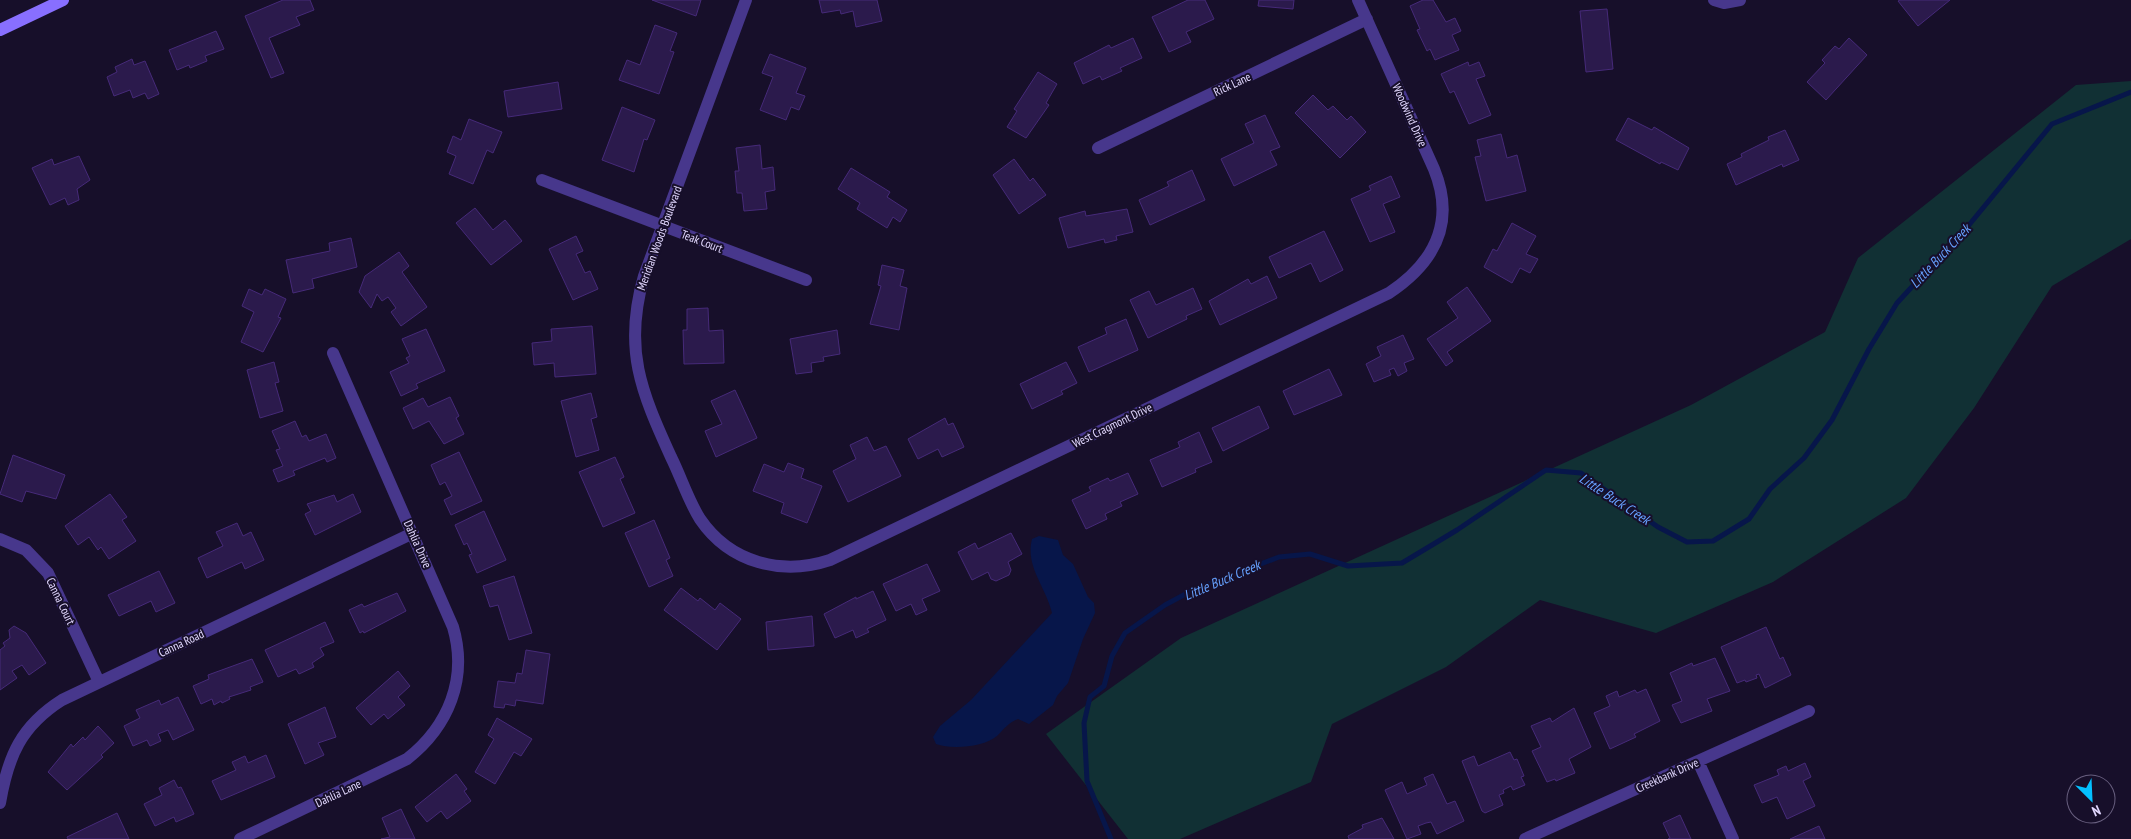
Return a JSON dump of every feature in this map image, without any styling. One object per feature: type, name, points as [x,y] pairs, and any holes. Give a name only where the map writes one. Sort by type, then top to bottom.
[{"type":"street","points":[[0,30],[63,0]]},
{"type":"street","name":"Meridian Woods Boulevard","points":[[746,0],[644,276],[635,316],[635,349],[640,381],[647,404],[701,519],[709,531],[726,546],[738,554],[759,563]]},
{"type":"street","name":"Woodwind Drive","points":[[1358,0],[1437,175],[1442,207],[1438,235]]},
{"type":"street","points":[[1716,1],[1724,3],[1740,0]]},
{"type":"street","name":"Rick Lane","points":[[1098,148],[1367,20]]},
{"type":"street","name":"Teak Court","points":[[542,180],[806,280]]},
{"type":"street","name":"West Cragmont Drive","points":[[759,563],[795,568],[830,560],[1380,297],[1408,280],[1419,269],[1429,256],[1438,235]]},
{"type":"street","name":"Dahlia Drive","points":[[333,353],[451,619],[458,650],[458,675],[453,699],[443,720],[429,738]]},
{"type":"street","name":"Canna Road","points":[[0,803],[11,756],[24,734],[48,709],[99,682],[413,533]]},
{"type":"street","name":"Canna Court","points":[[0,539],[26,550],[48,574],[99,682]]},
{"type":"street","name":"Creekbank Drive","points":[[1525,839],[1809,711]]},
{"type":"street","name":"Dahlia Lane","points":[[240,839],[399,764],[422,747],[429,738]]},
{"type":"street","points":[[1698,761],[1734,839]]},
{"type":"green space","points":[[2131,81],[2131,239],[2052,286],[1974,408],[1906,498],[1773,582],[1656,633],[1540,600],[1446,667],[1332,724],[1311,782],[1180,839],[1128,839],[1046,734],[1181,638],[1691,405],[1825,332],[1858,258],[2076,85]]},
{"type":"shaded area","points":[[1039,536],[1058,540],[1063,555],[1073,564],[1088,597],[1094,603],[1095,613],[1083,639],[1068,683],[1057,696],[1053,705],[1029,724],[1018,719],[1009,724],[991,740],[976,745],[950,747],[936,744],[933,737],[940,726],[971,700],[1052,613],[1031,559],[1032,539]]},
{"type":"building","points":[[283,0],[310,0],[314,10],[296,17],[300,25],[269,38],[284,73],[271,78],[245,16]]},
{"type":"building","points":[[652,0],[701,0],[696,16]]},
{"type":"building","points":[[819,0],[877,0],[882,21],[856,27],[853,11],[841,14],[840,10],[822,13]]},
{"type":"building","points":[[1188,0],[1205,0],[1214,19],[1186,32],[1191,42],[1169,52],[1152,17]]},
{"type":"building","points":[[1259,0],[1294,0],[1293,9],[1258,6]]},
{"type":"building","points":[[1423,0],[1433,0],[1446,22],[1455,18],[1461,31],[1452,35],[1459,50],[1435,60],[1430,49],[1427,51],[1417,30],[1420,29],[1410,6]]},
{"type":"building","points":[[1950,0],[1918,26],[1898,1]]},
{"type":"building","points":[[1607,9],[1613,69],[1586,72],[1580,11]]},
{"type":"building","points":[[655,25],[677,33],[670,51],[674,52],[659,94],[619,80],[627,60],[640,65]]},
{"type":"building","points":[[216,31],[224,49],[205,56],[207,61],[190,68],[189,65],[177,70],[169,50]]},
{"type":"building","points":[[1133,38],[1142,58],[1120,68],[1122,71],[1102,80],[1100,76],[1083,84],[1074,63],[1109,45],[1111,48]]},
{"type":"building","points":[[1849,38],[1867,55],[1826,100],[1807,82],[1825,63],[1822,60],[1835,46],[1839,49]]},
{"type":"building","points":[[770,54],[806,68],[796,93],[805,96],[799,110],[791,107],[786,120],[760,110],[773,77],[762,73]]},
{"type":"building","points":[[132,59],[134,65],[145,61],[159,94],[148,99],[145,93],[133,98],[130,90],[114,96],[107,77],[117,72],[115,67]]},
{"type":"building","points":[[1468,62],[1469,66],[1479,62],[1485,76],[1476,79],[1491,115],[1469,124],[1454,91],[1450,93],[1441,74]]},
{"type":"building","points":[[1038,72],[1057,84],[1046,103],[1049,105],[1026,138],[1007,127],[1017,111],[1014,109]]},
{"type":"building","points":[[558,82],[562,109],[508,117],[504,91]]},
{"type":"building","points":[[1313,95],[1328,110],[1333,106],[1347,120],[1351,116],[1366,132],[1340,158],[1295,113]]},
{"type":"building","points":[[622,107],[655,120],[647,140],[644,139],[634,172],[602,160]]},
{"type":"building","points":[[1265,115],[1280,147],[1270,151],[1277,165],[1234,186],[1221,159],[1254,143],[1245,124]]},
{"type":"building","points":[[1628,118],[1652,130],[1654,127],[1689,148],[1678,170],[1661,162],[1660,164],[1616,140]]},
{"type":"building","points":[[469,119],[502,132],[493,153],[487,150],[473,184],[449,174],[456,156],[447,152],[453,136],[461,140]]},
{"type":"building","points":[[1785,130],[1799,160],[1783,167],[1782,164],[1736,185],[1727,164],[1742,157],[1741,154],[1769,140],[1768,137]]},
{"type":"building","points":[[1501,134],[1507,158],[1517,155],[1526,191],[1486,201],[1475,157],[1481,156],[1477,140]]},
{"type":"building","points":[[760,145],[762,169],[773,167],[775,190],[765,192],[767,209],[744,211],[742,193],[737,193],[735,171],[739,171],[736,148]]},
{"type":"building","points":[[79,156],[90,180],[77,189],[79,200],[68,205],[65,198],[50,205],[32,168],[52,159],[54,165]]},
{"type":"building","points":[[1014,159],[1030,181],[1033,178],[1046,195],[1019,214],[993,175]]},
{"type":"building","points":[[851,168],[890,192],[887,197],[907,210],[900,222],[893,217],[887,228],[857,209],[860,203],[838,189]]},
{"type":"building","points":[[1192,170],[1205,200],[1150,225],[1139,200],[1169,186],[1167,182]]},
{"type":"building","points":[[1391,176],[1400,197],[1383,204],[1395,232],[1370,242],[1351,199],[1371,190],[1369,186]]},
{"type":"building","points":[[475,208],[493,230],[505,220],[522,241],[491,265],[456,223]]},
{"type":"building","points":[[1127,209],[1133,232],[1116,236],[1117,240],[1105,243],[1104,239],[1068,248],[1059,218],[1085,211],[1086,216]]},
{"type":"building","points":[[1512,223],[1536,236],[1526,254],[1538,259],[1530,273],[1520,268],[1512,283],[1484,267],[1493,249],[1497,251]]},
{"type":"building","points":[[1324,231],[1343,270],[1320,282],[1311,263],[1279,278],[1269,257]]},
{"type":"building","points":[[576,236],[583,251],[576,254],[585,273],[590,271],[598,289],[573,300],[549,249]]},
{"type":"building","points":[[351,238],[357,267],[312,279],[314,288],[293,293],[286,260],[330,251],[329,243]]},
{"type":"building","points":[[399,252],[409,266],[402,272],[427,307],[401,326],[391,312],[396,308],[388,297],[382,301],[377,294],[371,308],[359,292],[365,276]]},
{"type":"building","points":[[882,265],[904,270],[900,286],[907,288],[899,330],[870,324],[881,286],[878,285]]},
{"type":"building","points":[[1267,276],[1277,298],[1220,325],[1209,301],[1248,279],[1251,284]]},
{"type":"building","points":[[1467,287],[1491,321],[1447,352],[1453,361],[1446,366],[1427,339],[1458,318],[1447,302]]},
{"type":"building","points":[[1193,288],[1202,309],[1186,316],[1187,319],[1148,338],[1130,300],[1149,291],[1156,305]]},
{"type":"building","points":[[249,289],[262,295],[265,289],[286,299],[278,317],[281,318],[263,352],[241,342],[254,312],[242,306]]},
{"type":"building","points":[[708,308],[709,331],[723,330],[724,363],[684,364],[683,330],[687,330],[687,309]]},
{"type":"building","points":[[1126,319],[1138,350],[1089,372],[1078,347],[1107,334],[1105,328]]},
{"type":"building","points":[[592,326],[596,374],[555,377],[554,363],[534,365],[532,343],[552,341],[551,329]]},
{"type":"building","points":[[426,329],[445,371],[416,384],[418,388],[401,396],[390,372],[409,363],[406,358],[410,356],[402,339]]},
{"type":"building","points":[[837,330],[840,354],[823,357],[824,361],[811,363],[812,372],[796,374],[790,339]]},
{"type":"building","points":[[1403,335],[1414,359],[1404,363],[1407,371],[1398,376],[1394,368],[1389,370],[1391,375],[1374,382],[1366,364],[1381,356],[1377,347]]},
{"type":"building","points":[[274,362],[279,382],[275,383],[283,411],[260,418],[247,370]]},
{"type":"building","points":[[1066,362],[1077,383],[1061,391],[1063,394],[1032,409],[1020,384]]},
{"type":"building","points":[[1329,369],[1342,395],[1294,415],[1283,391]]},
{"type":"building","points":[[735,390],[757,438],[716,457],[705,431],[722,424],[711,401]]},
{"type":"building","points":[[591,393],[597,417],[591,419],[599,450],[576,457],[561,401]]},
{"type":"building","points":[[450,397],[459,416],[456,418],[464,434],[444,444],[429,421],[413,429],[403,408],[423,398],[428,407]]},
{"type":"building","points":[[1259,406],[1269,428],[1223,451],[1212,428]]},
{"type":"building","points":[[945,418],[948,425],[953,423],[964,447],[942,457],[938,449],[918,459],[908,439]]},
{"type":"building","points":[[295,421],[302,437],[306,435],[309,441],[326,434],[336,458],[327,462],[325,458],[293,471],[295,475],[278,482],[273,470],[283,466],[276,450],[280,449],[272,431]]},
{"type":"building","points":[[1199,432],[1212,462],[1195,469],[1196,472],[1162,487],[1150,460],[1180,447],[1178,442]]},
{"type":"building","points":[[867,437],[874,451],[886,446],[901,476],[848,502],[833,471],[856,459],[850,445]]},
{"type":"building","points":[[459,452],[482,501],[451,515],[444,500],[452,496],[445,482],[440,485],[431,465]]},
{"type":"building","points":[[13,455],[65,475],[56,499],[26,491],[22,502],[0,494]]},
{"type":"building","points":[[615,457],[624,477],[620,479],[635,513],[603,527],[579,472]]},
{"type":"building","points":[[788,463],[804,469],[801,478],[822,486],[807,523],[781,513],[784,503],[753,491],[764,464],[784,472]]},
{"type":"building","points":[[1128,473],[1138,494],[1120,502],[1122,506],[1105,514],[1107,519],[1086,529],[1072,500],[1091,491],[1089,487],[1108,478],[1110,481]]},
{"type":"building","points":[[110,494],[127,517],[122,520],[136,541],[109,559],[101,547],[98,550],[89,537],[78,545],[65,526]]},
{"type":"building","points":[[353,494],[361,512],[315,535],[305,514],[311,511],[307,504],[334,495],[337,502]]},
{"type":"building","points":[[484,511],[506,560],[477,573],[469,555],[472,554],[467,543],[464,545],[455,525]]},
{"type":"building","points":[[654,520],[670,558],[666,560],[673,576],[649,587],[625,533]]},
{"type":"building","points":[[237,523],[243,536],[251,532],[264,560],[245,569],[242,562],[207,578],[198,558],[223,546],[216,532]]},
{"type":"building","points":[[1011,533],[1022,554],[1008,562],[1011,570],[1009,575],[996,581],[991,579],[988,572],[972,580],[958,552],[975,543],[978,549]]},
{"type":"building","points":[[927,564],[940,591],[922,599],[927,610],[916,615],[911,604],[896,611],[883,584]]},
{"type":"building","points":[[159,571],[175,603],[156,612],[151,601],[119,616],[108,595]]},
{"type":"building","points":[[514,576],[532,633],[509,640],[498,605],[490,607],[483,586]]},
{"type":"building","points":[[681,588],[698,601],[700,598],[715,610],[720,603],[741,619],[717,650],[664,610]]},
{"type":"building","points":[[873,591],[886,620],[867,629],[869,632],[856,638],[853,630],[835,638],[824,614],[856,597],[856,599]]},
{"type":"building","points":[[397,593],[406,611],[364,633],[363,631],[360,633],[349,610],[362,604],[364,607]]},
{"type":"building","points":[[812,616],[814,646],[768,650],[766,622]]},
{"type":"building","points":[[325,622],[334,642],[320,648],[324,655],[312,663],[314,667],[299,674],[296,669],[278,677],[265,650]]},
{"type":"building","points":[[14,626],[26,633],[46,663],[29,675],[22,665],[12,671],[17,678],[0,690],[0,650],[5,646],[3,643],[10,638],[9,630]]},
{"type":"building","points":[[1766,627],[1780,659],[1783,657],[1791,675],[1765,688],[1759,674],[1756,675],[1757,678],[1737,683],[1721,647]]},
{"type":"building","points":[[526,650],[550,654],[543,704],[516,700],[515,706],[505,704],[504,708],[494,707],[498,681],[515,683],[517,673],[522,674]]},
{"type":"building","points":[[1715,658],[1730,691],[1707,699],[1712,711],[1681,723],[1672,705],[1682,701],[1670,673],[1692,663],[1693,666]]},
{"type":"building","points":[[252,659],[263,682],[250,687],[251,690],[229,697],[230,699],[222,703],[221,701],[214,705],[212,699],[201,704],[193,686],[209,679],[208,675]]},
{"type":"building","points":[[398,671],[410,686],[398,697],[405,705],[388,719],[384,714],[371,725],[356,708]]},
{"type":"building","points":[[1646,689],[1660,721],[1634,734],[1636,737],[1610,749],[1594,713],[1610,706],[1606,696],[1617,691],[1619,697],[1635,690],[1637,693]]},
{"type":"building","points":[[178,697],[194,730],[173,740],[168,730],[158,734],[161,741],[150,746],[147,740],[133,746],[124,726],[140,718],[136,710],[159,700],[161,705]]},
{"type":"building","points":[[325,707],[336,737],[318,743],[324,755],[305,764],[288,724]]},
{"type":"building","points":[[1574,708],[1591,747],[1569,759],[1575,773],[1556,781],[1555,779],[1547,782],[1532,751],[1541,747],[1531,726],[1550,718],[1552,722]]},
{"type":"building","points":[[497,718],[532,739],[521,756],[514,752],[495,784],[475,772],[494,739],[488,735]]},
{"type":"building","points":[[98,726],[114,743],[101,755],[103,757],[67,790],[48,772],[71,744],[73,747],[83,737],[85,740]]},
{"type":"building","points":[[1510,752],[1514,760],[1517,759],[1524,776],[1521,777],[1525,785],[1513,790],[1511,786],[1503,790],[1504,793],[1499,795],[1503,805],[1485,813],[1482,811],[1462,761],[1474,756],[1478,766]]},
{"type":"building","points":[[266,755],[275,777],[221,800],[212,781],[236,770],[232,762],[245,756],[248,763]]},
{"type":"building","points":[[1805,763],[1811,777],[1803,781],[1815,806],[1787,819],[1777,797],[1762,803],[1754,785],[1779,775],[1777,770],[1786,766],[1788,771]]},
{"type":"building","points":[[456,774],[467,789],[464,791],[471,801],[447,819],[441,811],[427,822],[415,807]]},
{"type":"building","points":[[1433,774],[1447,804],[1455,801],[1464,821],[1437,834],[1431,822],[1426,823],[1418,826],[1421,834],[1407,839],[1385,790],[1402,782],[1407,794],[1427,785],[1424,778]]},
{"type":"building","points":[[174,780],[178,788],[181,787],[194,814],[176,822],[174,817],[155,826],[144,804],[162,795],[159,788]]},
{"type":"building","points":[[401,809],[415,839],[381,839],[390,837],[382,818]]},
{"type":"building","points":[[117,813],[129,839],[68,839],[67,837]]},
{"type":"building","points":[[1680,815],[1691,839],[1668,839],[1670,838],[1663,823]]},
{"type":"building","points":[[1382,818],[1394,839],[1349,839],[1348,836],[1363,828],[1362,825]]},
{"type":"building","points":[[1819,826],[1825,839],[1790,839]]},
{"type":"waterway","name":"Little Buck Creek","points":[[1111,839],[1087,781],[1084,723],[1090,697],[1104,686],[1112,656],[1125,633],[1165,605],[1193,590],[1279,557],[1310,554],[1348,566],[1402,563],[1457,530],[1546,470],[1581,473],[1658,527],[1687,542],[1713,541],[1749,519],[1770,489],[1804,458],[1832,420],[1869,349],[1897,303],[1969,225],[2052,124],[2131,92]]}]
